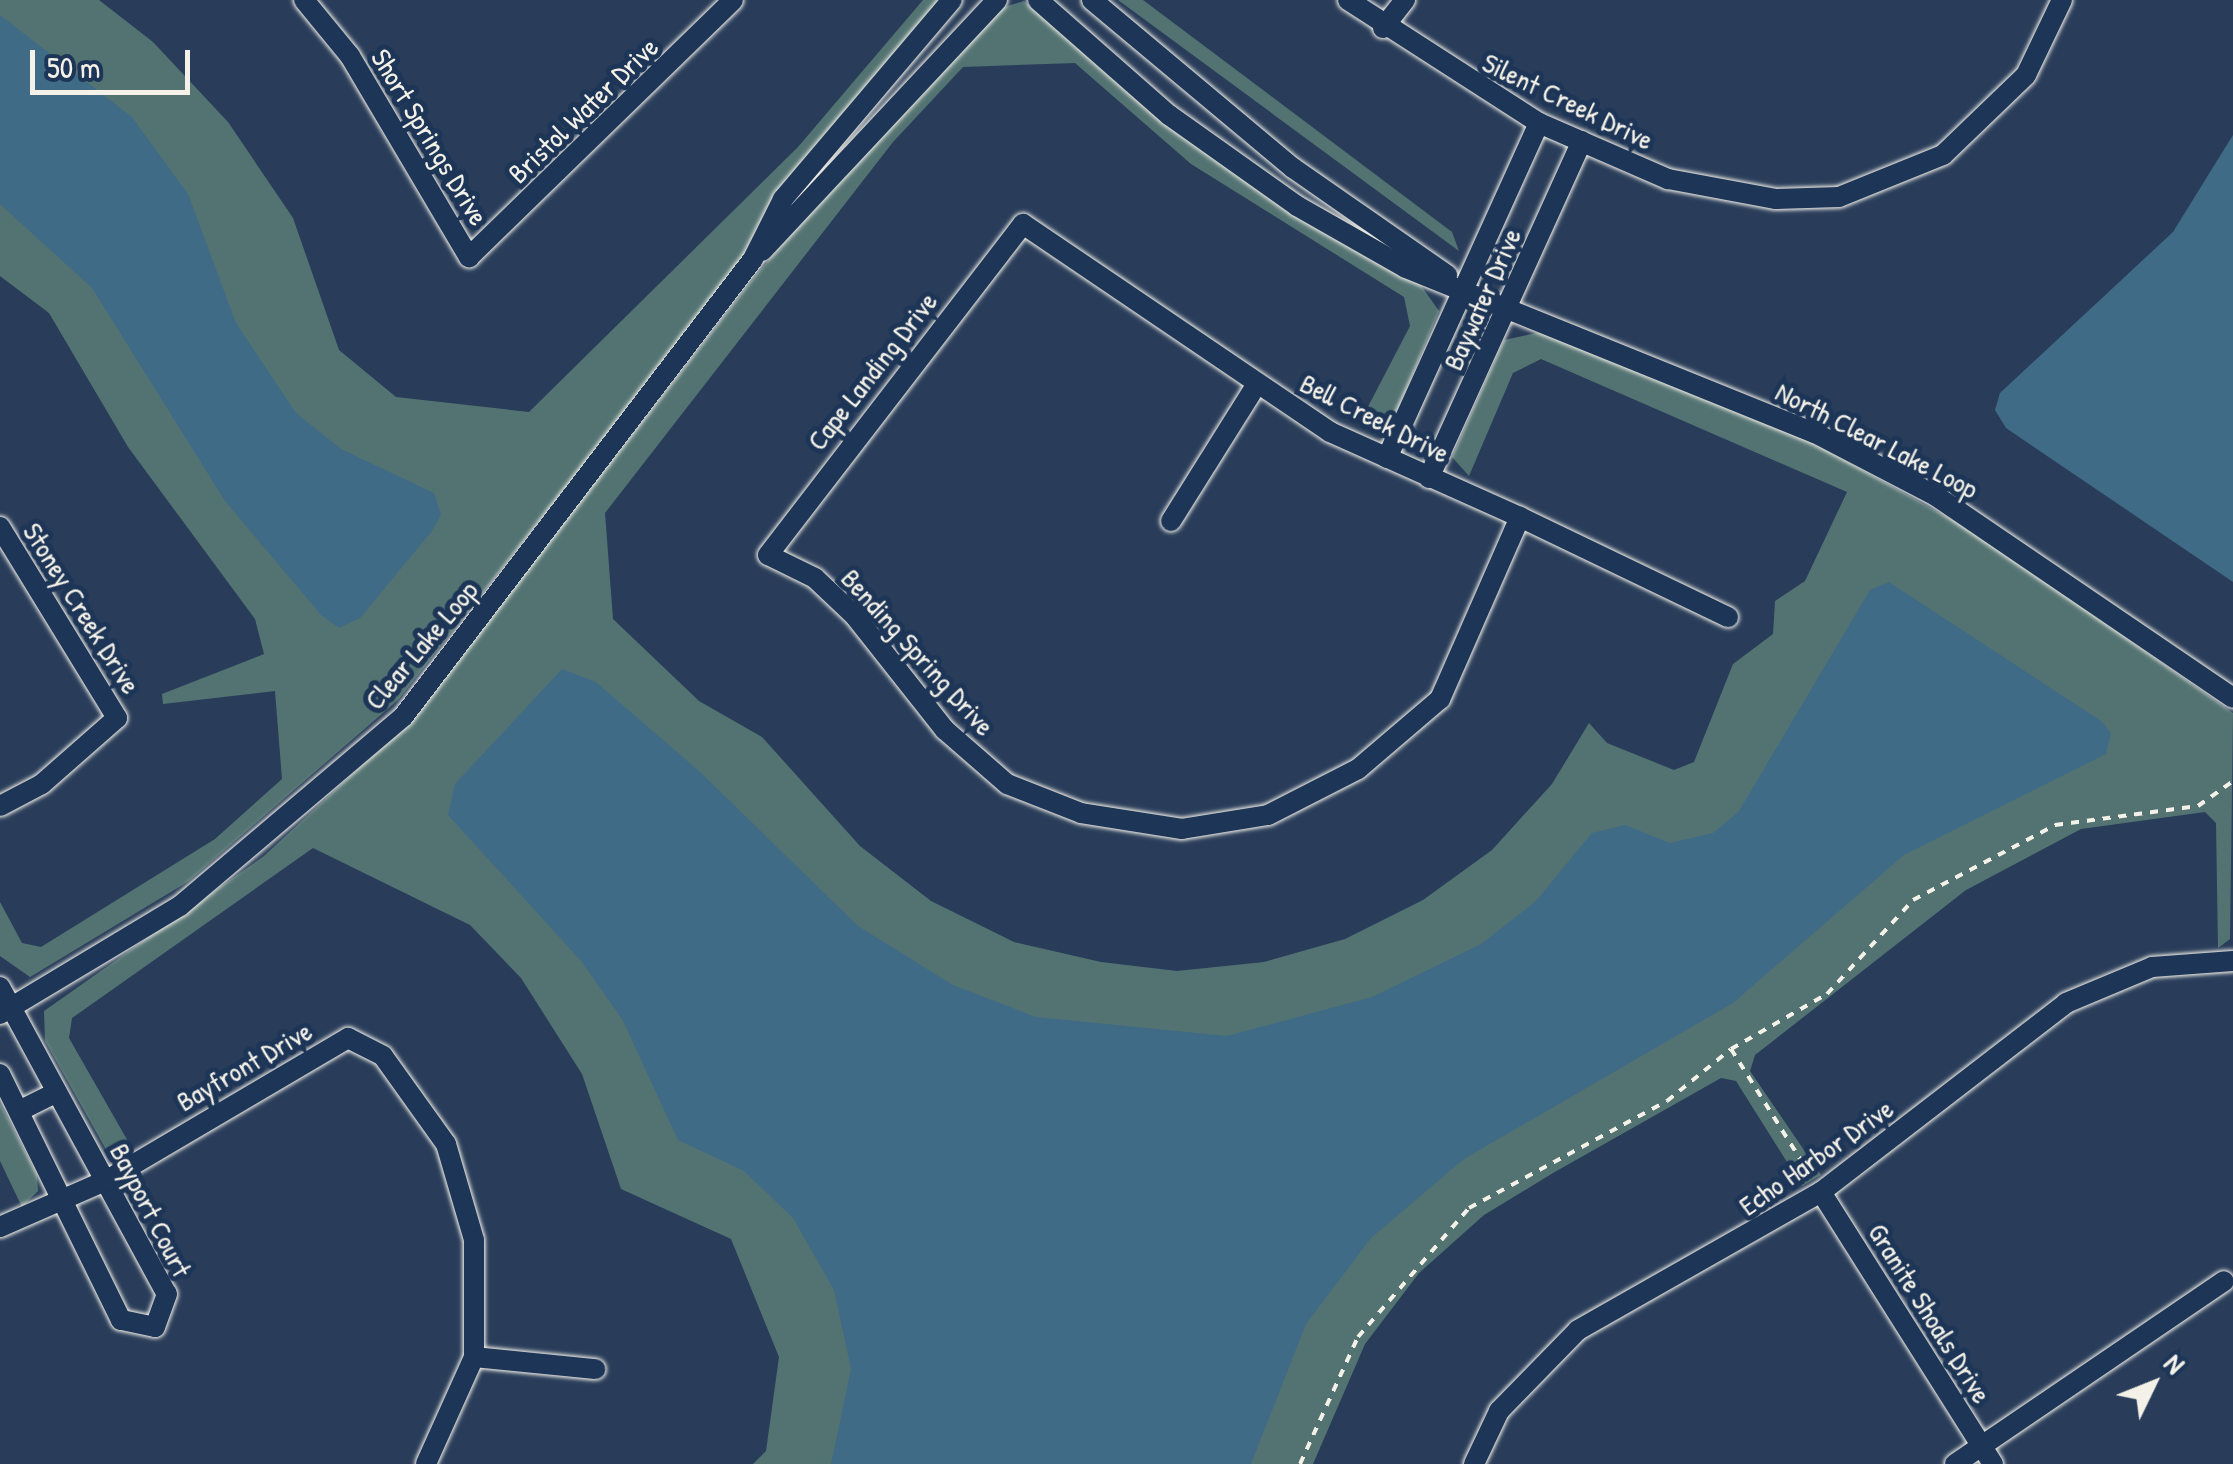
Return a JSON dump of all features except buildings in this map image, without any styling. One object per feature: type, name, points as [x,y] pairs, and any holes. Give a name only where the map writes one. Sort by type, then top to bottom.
[{"type":"street","name":"Short Springs Drive","points":[[304,0],[350,56],[469,258]]},
{"type":"street","name":"Bristol Water Drive","points":[[469,258],[733,0]]},
{"type":"street","name":"Clear Lake Loop","points":[[753,259],[783,199],[952,0]]},
{"type":"street","name":"Clear Lake Loop","points":[[5,1012],[180,906],[403,717],[753,259],[997,0]]},
{"type":"street","name":"North Clear Lake Loop","points":[[1038,0],[1170,115],[1297,206],[1406,268],[1465,288],[1815,433],[1936,496],[2233,698]]},
{"type":"street","name":"North Clear Lake Loop","points":[[1092,0],[1293,168],[1465,288]]},
{"type":"street","name":"Silent Creek Drive","points":[[1348,0],[1384,28],[1539,124],[1668,179],[1776,199],[1839,197],[1891,180],[1989,120],[2026,76],[2062,0]]},
{"type":"street","points":[[1384,28],[1405,0]]},
{"type":"street","name":"Baywater Drive","points":[[1387,458],[1539,124]]},
{"type":"street","name":"Baywater Drive","points":[[1429,478],[1582,141]]},
{"type":"street","name":"Bell Creek Drive","points":[[1024,224],[1255,387],[1387,458],[1728,617]]},
{"type":"street","name":"Cape Landing Drive","points":[[768,555],[1024,224]]},
{"type":"street","points":[[1171,520],[1255,387]]},
{"type":"street","name":"Bending Spring Drive","points":[[768,555],[814,578],[856,616],[944,730],[1006,784],[1080,814],[1182,829],[1268,816],[1358,769],[1440,698],[1520,517]]},
{"type":"street","name":"Stoney Creek Drive","points":[[0,528],[117,718],[42,784],[0,806]]},
{"type":"street","name":"Echo Harbor Drive","points":[[1474,1464],[1499,1411],[1578,1330],[1821,1192],[2066,1004],[2152,967],[2233,961]]},
{"type":"street","name":"Bayport Court","points":[[0,987],[5,1012],[107,1180],[167,1294],[155,1327],[121,1320],[0,1074]]},
{"type":"street","name":"Bayfront Drive","points":[[0,1227],[107,1180],[348,1038],[383,1056],[446,1144],[474,1240],[474,1358],[426,1464]]},
{"type":"street","points":[[19,1110],[56,1092]]},
{"type":"street","name":"Granite Shoals Drive","points":[[1821,1192],[1987,1456]]},
{"type":"street","points":[[1955,1464],[1987,1456],[2224,1281]]},
{"type":"street","points":[[474,1358],[595,1369]]},
{"type":"path","points":[[1300,1464],[1358,1337],[1450,1225],[1598,1130],[1689,1087],[1732,1049],[1827,994],[1914,900],[2024,840],[2079,817],[2198,806],[2233,781]]},
{"type":"path","points":[[1732,1049],[1821,1192]]},
{"type":"green space","points":[[0,0],[99,0],[153,42],[228,122],[293,218],[339,350],[396,397],[529,412],[798,147],[923,0],[950,0],[399,699],[189,881],[30,977],[0,956],[0,902],[22,943],[41,947],[215,839],[282,779],[275,691],[163,704],[162,694],[264,654],[255,619],[128,447],[49,313],[0,276]]},
{"type":"green space","points":[[1118,0],[1143,0],[1452,232],[1459,251]]},
{"type":"green space","points":[[1024,1],[1138,98],[1415,277],[1439,311],[1395,416],[1373,428],[1359,424],[1410,326],[1404,297],[1191,164],[1075,63],[963,67],[893,142],[605,513],[613,619],[699,701],[762,737],[860,846],[931,901],[1014,942],[1101,962],[1177,971],[1264,962],[1345,939],[1423,900],[1492,850],[1552,784],[1589,723],[1607,743],[1674,770],[1694,762],[1733,664],[1773,634],[1775,601],[1805,581],[1847,492],[1541,359],[1513,373],[1469,476],[1452,457],[1504,340],[1541,332],[1804,438],[1976,533],[2233,713],[2230,939],[2218,948],[2216,823],[2205,812],[2081,829],[1966,890],[1755,1055],[1750,1071],[1821,1175],[1802,1186],[1736,1081],[1721,1078],[1553,1173],[1484,1215],[1419,1273],[1365,1344],[1313,1464],[753,1464],[766,1451],[779,1357],[731,1239],[621,1189],[582,1074],[521,978],[470,925],[313,848],[72,1018],[69,1038],[133,1150],[108,1153],[45,1041],[44,1011],[264,856],[360,767],[436,688],[756,275],[922,83],[1001,8]]},
{"type":"green space","points":[[0,1103],[37,1175],[38,1191],[22,1207],[0,1161]]},
{"type":"water","points":[[0,15],[132,117],[188,194],[236,323],[296,413],[341,449],[434,493],[441,515],[432,531],[360,618],[339,628],[321,615],[225,501],[92,288],[0,204]]},
{"type":"water","points":[[2233,135],[2233,582],[2006,428],[1995,410],[2000,393],[2173,232]]},
{"type":"water","points":[[1889,582],[2101,721],[2111,733],[2106,754],[1904,855],[1733,1003],[1464,1159],[1371,1238],[1306,1324],[1251,1464],[831,1464],[851,1369],[834,1290],[793,1218],[744,1171],[678,1140],[622,1019],[581,961],[448,815],[455,784],[562,669],[596,682],[699,771],[858,926],[953,985],[1036,1017],[1227,1036],[1372,997],[1481,944],[1535,902],[1592,833],[1625,825],[1670,843],[1713,833],[1739,811],[1870,590]]}]
